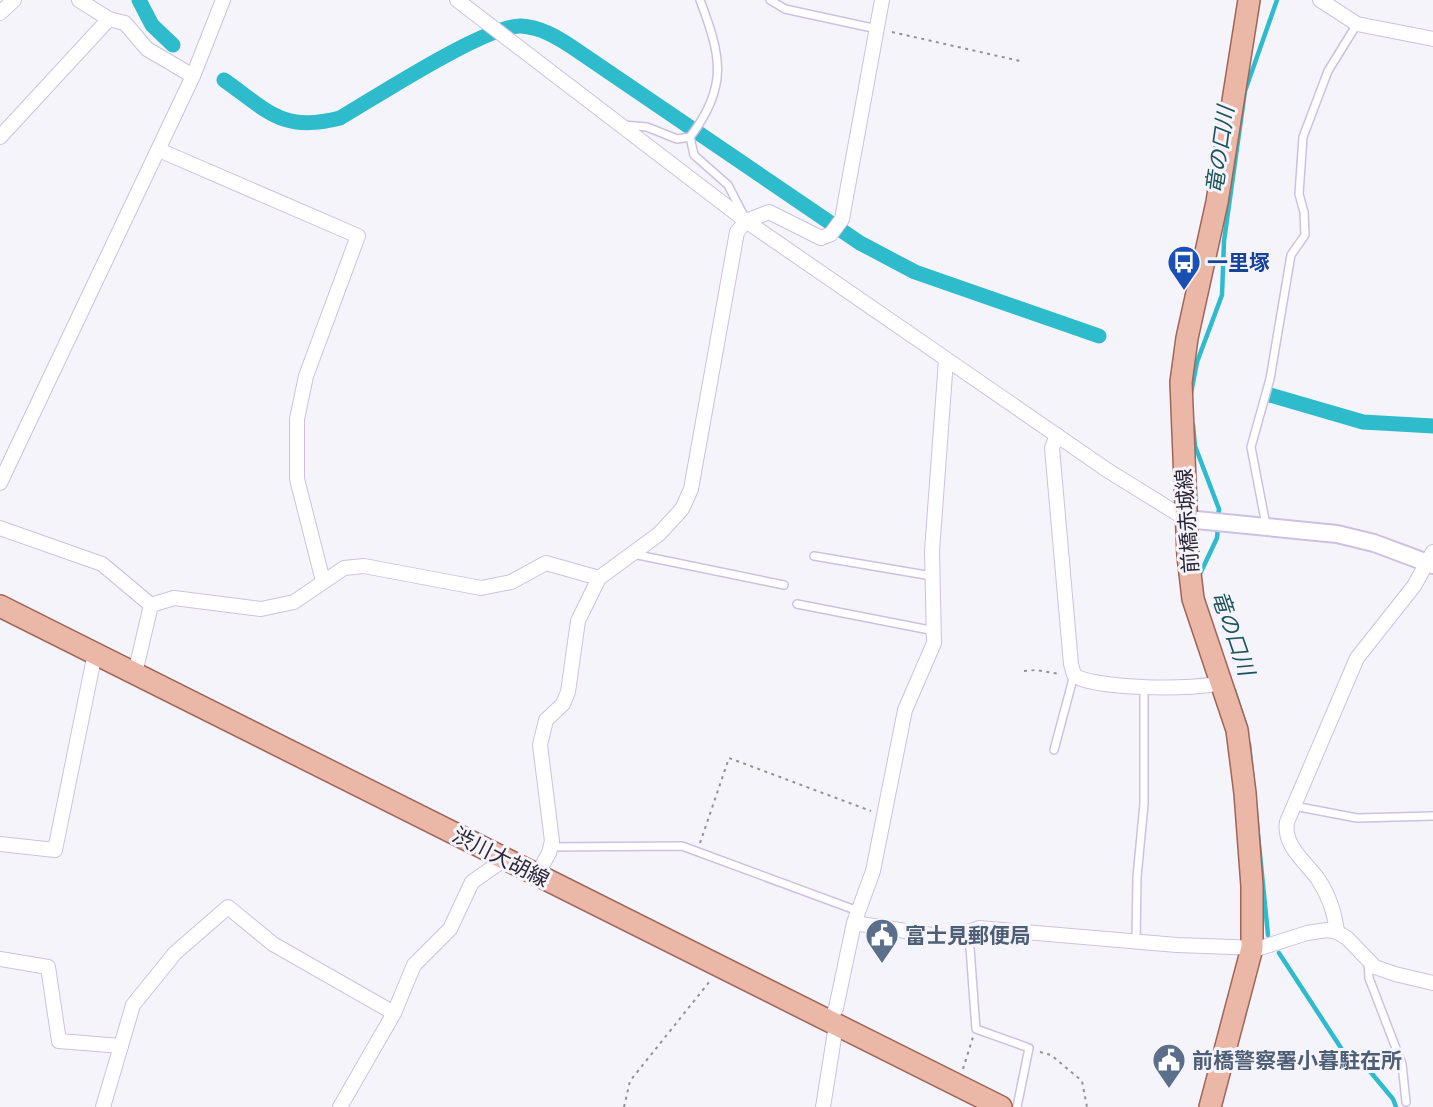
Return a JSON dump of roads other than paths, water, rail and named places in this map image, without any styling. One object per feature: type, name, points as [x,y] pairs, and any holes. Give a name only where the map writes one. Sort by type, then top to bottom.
[{"type":"main road","name":"前橋赤城線","points":[[1210,1107],[1252,948],[1252,886],[1241,753],[1222,682],[1193,599],[1186,519],[1181,405],[1183,360],[1216,202],[1249,0]]},
{"type":"main road","name":"渋川大胡線","points":[[0,606],[1001,1107]]},
{"type":"street","points":[[0,13],[14,0]]},
{"type":"street","points":[[79,0],[109,19],[124,23],[147,49],[194,76]]},
{"type":"street","points":[[0,483],[194,76],[223,0]]},
{"type":"street","points":[[457,0],[746,221],[1107,470],[1186,519],[1337,534],[1431,560],[1414,586],[1358,658],[1287,822],[1288,838],[1319,880],[1334,915],[1337,932],[1368,961],[1395,974],[1433,983]]},
{"type":"street","points":[[537,875],[550,847],[540,745],[546,720],[563,704],[568,692],[578,621],[599,578],[659,534],[674,519],[691,489],[737,232],[746,221],[769,212],[820,238],[831,234],[842,219],[882,0]]},
{"type":"street","points":[[1320,0],[1357,24],[1433,39]]},
{"type":"street","points":[[0,137],[109,19]]},
{"type":"street","points":[[159,150],[358,236],[306,376],[297,419],[297,479],[323,582]]},
{"type":"street","points":[[822,1107],[836,1008],[856,917],[873,871],[905,710],[934,643],[932,576],[946,360]]},
{"type":"street","points":[[1058,435],[1052,448],[1071,664],[1074,675],[1086,681],[1144,687],[1202,687],[1222,682]]},
{"type":"street","points":[[0,528],[102,564],[151,605]]},
{"type":"street","points":[[151,605],[174,598],[261,609],[294,602],[344,568],[364,566],[481,588],[511,582],[546,562],[599,578]]},
{"type":"street","points":[[135,673],[151,605]]},
{"type":"street","points":[[0,844],[55,850],[95,653]]},
{"type":"street","points":[[340,1107],[394,1013],[414,965],[450,929],[472,882],[505,859]]},
{"type":"street","points":[[103,1107],[133,1005],[175,953],[228,907],[273,944],[394,1013]]},
{"type":"street","points":[[856,917],[951,938],[979,928],[1136,942],[1252,948],[1266,947],[1316,930],[1337,932]]},
{"type":"street","points":[[0,959],[48,967],[59,1041],[121,1046]]},
{"type":"lane","points":[[621,125],[647,127],[677,139],[690,137],[702,120],[713,97],[719,65],[716,42],[700,0]]},
{"type":"lane","points":[[770,0],[785,9],[877,29]]},
{"type":"lane","points":[[1267,528],[1251,447],[1270,379],[1291,255],[1305,235],[1304,212],[1299,194],[1303,137],[1328,71],[1357,24]]},
{"type":"lane","points":[[690,137],[694,155],[728,185],[746,221]]},
{"type":"lane","points":[[631,553],[784,585]]},
{"type":"lane","points":[[814,556],[932,576]]},
{"type":"lane","points":[[797,604],[935,631]]},
{"type":"lane","points":[[1054,750],[1074,675]]},
{"type":"lane","points":[[1136,942],[1137,877],[1144,804],[1144,687]]},
{"type":"lane","points":[[1294,806],[1357,818],[1433,816]]},
{"type":"lane","points":[[550,847],[682,846],[856,917]]},
{"type":"lane","points":[[964,934],[970,948],[976,1029],[1029,1048],[1017,1107]]},
{"type":"lane","points":[[1368,961],[1369,978],[1402,1064],[1406,1102]]},
{"type":"waterway","points":[[139,0],[152,25],[173,45]]},
{"type":"waterway","name":"竜の口川","points":[[1191,393],[1197,362],[1222,295],[1224,241],[1245,91],[1277,0]]},
{"type":"waterway","points":[[224,80],[277,116],[289,121],[320,122],[340,118],[431,64],[483,37],[521,26],[542,30],[572,47],[860,243],[915,272],[1099,336]]},
{"type":"waterway","points":[[1270,395],[1363,422],[1433,426]]},
{"type":"waterway","name":"竜の口川","points":[[1193,425],[1195,446],[1219,509],[1218,517]]},
{"type":"waterway","name":"竜の口川","points":[[1199,576],[1217,538],[1218,526]]},
{"type":"waterway","name":"竜の口川","points":[[1234,690],[1246,727]]},
{"type":"waterway","name":"竜の口川","points":[[1249,744],[1268,935]]},
{"type":"waterway","name":"竜の口川","points":[[1279,953],[1343,1051],[1363,1063],[1393,1099],[1396,1107]]},
{"type":"place","name":"一里塚","points":[[1184,291]]},
{"type":"place","name":"富士見郵便局","points":[[882,964]]},
{"type":"place","name":"前橋警察署小暮駐在所","points":[[1169,1089]]}]
